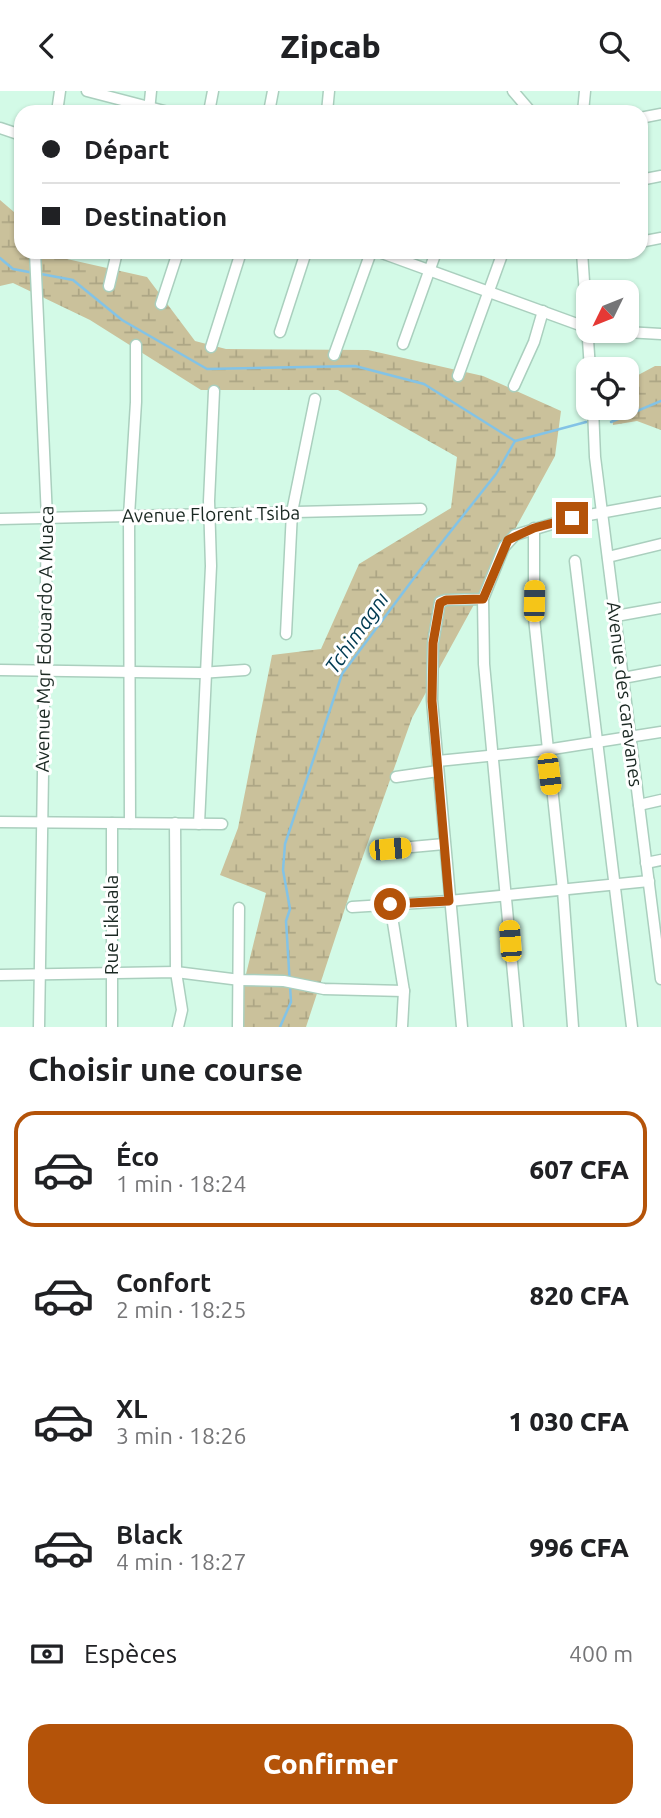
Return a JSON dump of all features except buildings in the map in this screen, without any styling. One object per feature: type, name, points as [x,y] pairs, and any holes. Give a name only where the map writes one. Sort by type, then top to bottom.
[{"type":"street","points":[[87,91],[133,105]]},
{"type":"street","points":[[513,91],[525,105]]},
{"type":"street","name":"Avenue Mgr Edouardo A Muaca","points":[[35,259],[47,518],[39,1027]]},
{"type":"street","points":[[109,286],[115,259]]},
{"type":"street","points":[[161,304],[176,259]]},
{"type":"street","points":[[211,347],[239,259]]},
{"type":"street","points":[[280,332],[304,259]]},
{"type":"street","points":[[334,355],[369,259]]},
{"type":"street","points":[[396,259],[576,323]]},
{"type":"street","points":[[402,344],[434,259]]},
{"type":"street","points":[[458,376],[501,259]]},
{"type":"street","points":[[583,259],[585,280]]},
{"type":"street","points":[[514,386],[534,342],[543,311]]},
{"type":"street","points":[[639,333],[661,334]]},
{"type":"street","points":[[130,823],[129,516],[136,402],[136,345]]},
{"type":"street","points":[[199,824],[211,566],[214,391]]},
{"type":"street","points":[[286,634],[292,512],[315,399]]},
{"type":"street","name":"Avenue des caravanes","points":[[594,420],[646,863],[657,918],[661,979]]},
{"type":"street","points":[[518,1027],[484,664],[483,599],[508,540],[534,528],[661,502]]},
{"type":"street","name":"Avenue Florent Tsiba","points":[[0,519],[421,509]]},
{"type":"street","points":[[534,528],[534,618],[563,890],[573,1027]]},
{"type":"street","points":[[608,557],[661,544]]},
{"type":"street","points":[[575,561],[632,1027]]},
{"type":"street","points":[[462,1027],[432,701],[433,643],[440,603],[446,600],[483,599]]},
{"type":"street","points":[[616,616],[661,608]]},
{"type":"street","points":[[0,670],[205,673],[245,670]]},
{"type":"street","points":[[623,678],[661,671]]},
{"type":"street","points":[[396,777],[494,756],[661,732]]},
{"type":"street","points":[[639,805],[661,800]]},
{"type":"street","points":[[0,822],[222,824]]},
{"type":"street","name":"Rue Likalala","points":[[112,823],[112,1027]]},
{"type":"street","points":[[175,823],[176,972],[182,1010],[178,1027]]},
{"type":"street","points":[[390,849],[444,844]]},
{"type":"street","points":[[646,863],[661,860]]},
{"type":"street","points":[[352,907],[449,901],[649,881]]},
{"type":"street","points":[[390,904],[404,991],[402,1027]]},
{"type":"street","points":[[238,1027],[239,908]]},
{"type":"street","points":[[0,975],[176,972],[240,980],[289,982],[324,989],[404,991]]},
{"type":"green space","points":[[0,200],[14,212],[14,259],[67,259],[147,277],[195,341],[226,349],[368,350],[483,376],[561,411],[555,456],[412,718],[306,1027],[233,1027],[266,893],[220,875],[238,828],[272,655],[321,649],[359,564],[451,508],[457,457],[338,390],[201,390],[90,320],[13,283],[0,286]]},
{"type":"green space","points":[[655,366],[661,366],[661,430],[637,421],[613,425],[612,420],[639,420],[639,375]]},
{"type":"waterway","points":[[0,258],[13,269],[34,273]]},
{"type":"waterway","points":[[41,274],[73,280],[122,320],[207,369],[355,366],[424,384],[515,441]]},
{"type":"waterway","name":"Tchimagni","points":[[611,422],[661,401]]},
{"type":"waterway","name":"Tchimagni","points":[[280,1027],[291,1002],[286,921],[290,909],[283,870],[285,844],[342,674],[496,474],[515,441],[586,422]]},
{"type":"route","points":[[390,904],[449,901],[432,701],[433,643],[437,609],[440,603],[446,600],[483,599],[504,547],[515,535],[572,518]]}]
